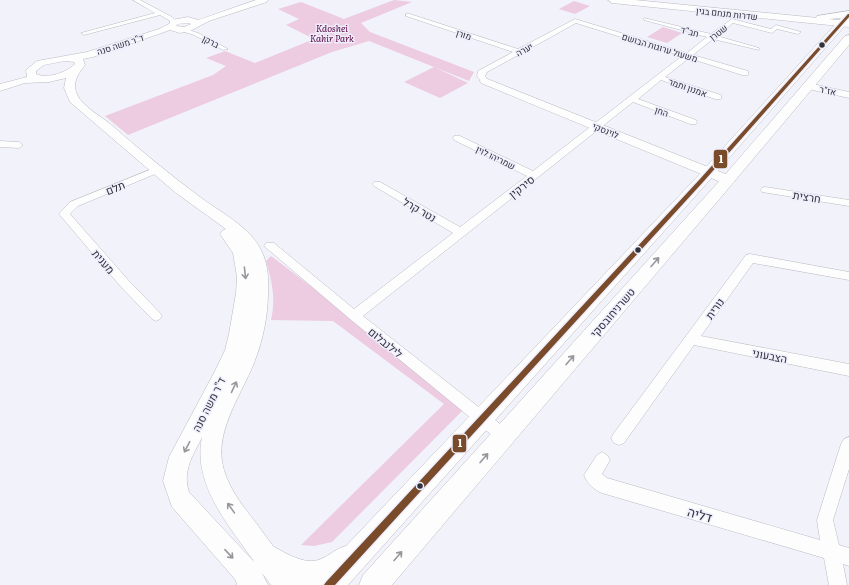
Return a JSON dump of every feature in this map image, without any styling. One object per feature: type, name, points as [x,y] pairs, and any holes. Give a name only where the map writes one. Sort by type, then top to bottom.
[{"type":"main road","points":[[821,20],[846,23]]},
{"type":"main road","points":[[821,20],[846,23]]},
{"type":"main road","name":"טשרניחובסקי","points":[[372,585],[728,180],[808,86],[846,23]]},
{"type":"main road","name":"טשרניחובסקי","points":[[329,585],[846,23]]},
{"type":"main road","points":[[255,575],[284,567],[311,574],[323,572],[360,552]]},
{"type":"street","points":[[136,0],[172,20],[176,27],[192,25],[264,0]]},
{"type":"street","points":[[192,25],[202,17],[255,0]]},
{"type":"street","name":"שדרות מנחם בגין","points":[[612,0],[635,4],[821,20]]},
{"type":"street","name":"שדרות מנחם בגין","points":[[636,0],[821,20]]},
{"type":"street","points":[[84,33],[163,14],[192,25]]},
{"type":"street","name":"מורן","points":[[408,15],[520,52]]},
{"type":"street","name":"חב\"ד","points":[[646,19],[757,49]]},
{"type":"street","name":"יערה","points":[[485,81],[481,76],[481,73],[484,70],[520,52],[575,21]]},
{"type":"street","name":"משעול ערוגות הבושם","points":[[575,21],[745,73]]},
{"type":"street","name":"שטרן","points":[[687,55],[732,21],[772,31],[776,27],[798,32]]},
{"type":"street","name":"ברקן","points":[[176,27],[192,25],[225,49]]},
{"type":"street","name":"ד\"ר משה סנה","points":[[0,84],[18,77],[48,60],[69,58],[96,52],[162,30],[176,27]]},
{"type":"street","name":"ד\"ר משה סנה","points":[[0,88],[24,80],[63,76],[101,55],[166,33],[176,27]]},
{"type":"street","name":"סירקין","points":[[354,316],[535,176],[687,55]]},
{"type":"street","points":[[69,58],[77,59],[80,62],[70,80],[70,91]]},
{"type":"street","points":[[31,70],[31,75],[45,78]]},
{"type":"street","name":"ד\"ר משה סנה","points":[[45,78],[65,84],[74,100],[157,170],[232,227],[251,246],[256,255],[260,276],[257,314],[250,350],[214,432],[211,443],[211,458],[215,477],[255,575]]},
{"type":"street","name":"אמנון ותמר","points":[[659,78],[718,98]]},
{"type":"street","name":"לוינסקי","points":[[485,81],[728,180]]},
{"type":"street","name":"אז\"ר","points":[[808,86],[849,94]]},
{"type":"street","name":"החן","points":[[631,99],[693,122]]},
{"type":"street","name":"שמריהו לוין","points":[[457,138],[535,176]]},
{"type":"street","points":[[0,144],[19,145]]},
{"type":"street","name":"תלם","points":[[74,204],[157,170]]},
{"type":"street","name":"נטר קרל","points":[[378,184],[462,233]]},
{"type":"street","name":"חרצית","points":[[765,190],[849,203]]},
{"type":"street","name":"מענית","points":[[74,204],[64,214],[125,284],[156,316]]},
{"type":"street","name":"ד\"ר משה סנה","points":[[203,206],[234,241],[241,252],[246,277],[245,292],[234,350],[178,465],[174,482],[180,499],[255,575],[286,585]]},
{"type":"street","name":"לילנבלום","points":[[270,246],[354,316],[504,436]]},
{"type":"street","name":"נורית","points":[[619,438],[750,258],[849,276]]},
{"type":"street","name":"הצבעוני","points":[[691,339],[849,370]]},
{"type":"street","points":[[838,585],[830,552],[825,520],[849,444]]},
{"type":"street","name":"דליה","points":[[602,460],[592,475],[602,485],[830,552]]},
{"type":"street","points":[[830,552],[849,557]]},
{"type":"green space","name":"Kdoshei Kahir Park","points":[[394,0],[412,2],[361,23],[370,32],[474,72],[469,81],[369,41],[332,52],[128,135],[105,116],[213,75],[226,66],[206,58],[225,51],[255,63],[314,39],[286,25],[299,19],[278,9],[301,2],[344,19]]},
{"type":"green space","points":[[574,1],[590,6],[575,14],[559,9]]},
{"type":"green space","points":[[663,27],[682,33],[667,43],[647,37]]},
{"type":"green space","points":[[434,67],[468,83],[440,98],[404,82]]},
{"type":"green space","points":[[271,256],[468,405],[332,542],[314,546],[301,545],[444,404],[333,321],[271,320],[273,290],[266,261]]},
{"type":"transit line","name":"1","points":[[329,585],[702,180],[849,15]]}]
